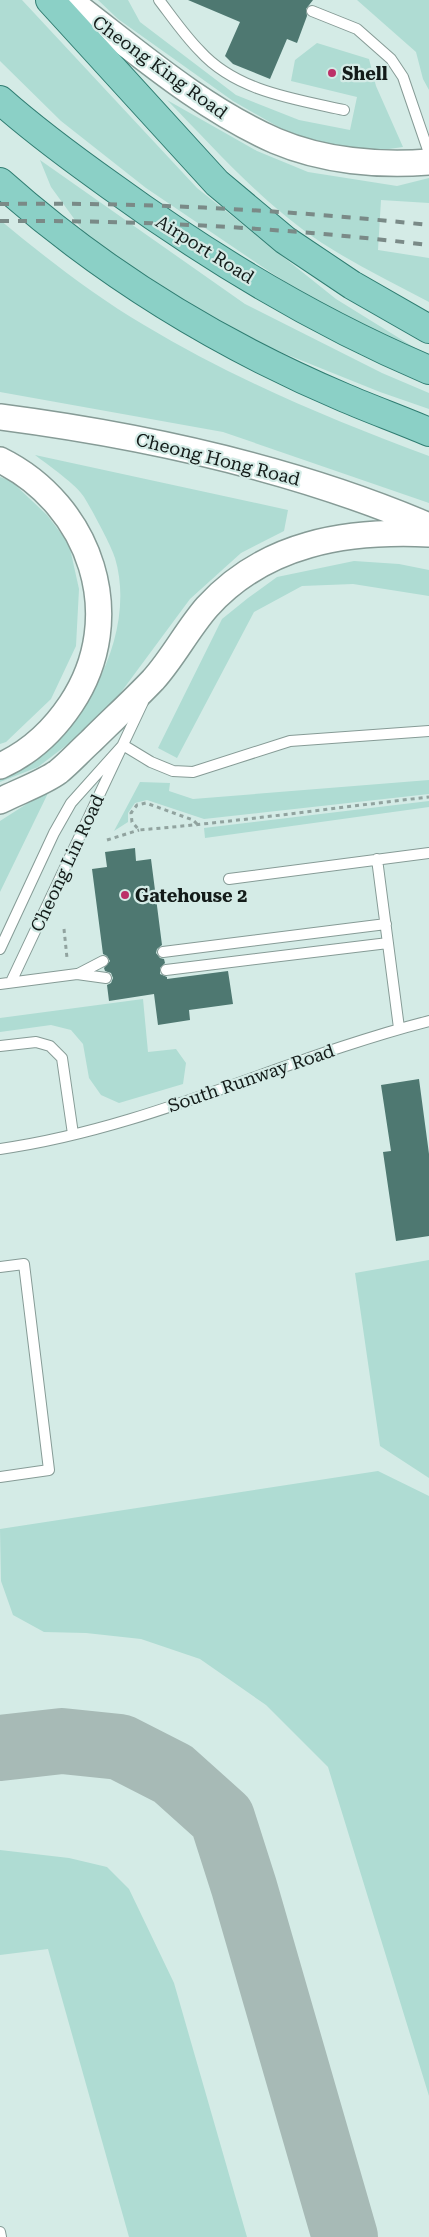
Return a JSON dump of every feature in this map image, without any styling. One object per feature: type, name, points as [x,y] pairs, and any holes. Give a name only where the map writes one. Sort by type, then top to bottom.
[{"type":"main road","points":[[50,0],[217,184],[285,240],[352,285],[429,329]]},
{"type":"main road","name":"Airport Road","points":[[0,100],[20,118],[87,169],[148,213],[219,260],[321,319],[379,349],[429,370]]},
{"type":"main road","points":[[0,182],[135,286],[191,320],[272,364],[344,398],[429,432]]},
{"type":"street","name":"Cheong King Road","points":[[69,0],[195,96],[240,124],[278,142],[334,157],[366,162],[429,162]]},
{"type":"street","name":"Cheong Hong Road","points":[[0,417],[125,437],[270,470],[362,500],[429,526]]},
{"type":"street","points":[[0,460],[32,480],[60,505],[72,521],[90,562],[97,588],[98,606],[97,643],[92,663],[76,697],[65,713],[42,739],[0,766]]},
{"type":"street","points":[[0,800],[56,773],[154,679],[189,628],[208,606],[245,574],[274,557],[300,546],[369,535],[429,534]]},
{"type":"lane","points":[[159,0],[200,52],[219,68],[241,82],[289,98],[344,110]]},
{"type":"lane","points":[[312,11],[357,29],[391,59],[403,77],[429,153]]},
{"type":"lane","name":"Cheong Lin Road","points":[[11,982],[154,679]]},
{"type":"lane","points":[[123,744],[151,762],[173,771],[193,772],[290,741],[429,731]]},
{"type":"lane","name":"Cheong Lin Road","points":[[0,949],[54,833],[72,803],[123,744]]},
{"type":"lane","points":[[229,879],[429,852]]},
{"type":"lane","points":[[377,860],[400,1028]]},
{"type":"lane","points":[[163,952],[386,924]]},
{"type":"lane","points":[[166,970],[388,943]]},
{"type":"lane","points":[[77,974],[103,961]]},
{"type":"lane","points":[[0,984],[77,974],[106,978]]},
{"type":"lane","name":"South Runway Road","points":[[0,1149],[35,1144],[190,1101],[400,1028],[429,1021]]},
{"type":"lane","points":[[0,1046],[36,1042],[50,1046],[62,1058],[73,1134]]},
{"type":"lane","points":[[0,1268],[24,1264],[49,1470],[0,1477]]},
{"type":"lane","points":[[0,2232],[1,2237]]},
{"type":"path","points":[[107,840],[139,830],[429,797]]},
{"type":"path","points":[[139,830],[132,822],[131,813],[136,805],[146,803],[192,820],[197,824]]},
{"type":"green space","points":[[0,0],[22,0],[197,188],[336,299],[420,351],[330,310],[270,272],[146,188],[61,121],[0,61]]},
{"type":"green space","points":[[98,0],[128,0],[140,22],[236,95],[299,120],[350,130],[357,97],[291,81],[295,60],[317,43],[369,59],[376,86],[403,147],[382,150],[347,147],[307,140],[282,129],[233,101],[118,19]]},
{"type":"green space","points":[[357,0],[429,0],[429,90],[423,79],[416,52]]},
{"type":"green space","points":[[167,100],[257,151],[308,172],[397,186],[429,178],[429,203],[381,200],[378,250],[429,258],[429,302],[348,259],[300,228],[241,176]]},
{"type":"green space","points":[[40,160],[245,304],[382,373],[429,393],[429,409],[380,392],[258,343],[159,287],[91,242],[51,187]]},
{"type":"green space","points":[[0,220],[88,289],[178,345],[248,381],[319,413],[429,456],[429,503],[223,432],[0,392]]},
{"type":"green space","points":[[35,455],[288,510],[284,531],[241,553],[190,599],[116,699],[85,731],[38,767],[0,782],[0,775],[25,765],[38,757],[58,739],[76,718],[92,694],[105,668],[114,640],[119,613],[120,585],[115,558],[110,545],[80,492],[62,475]]},
{"type":"green space","points":[[0,477],[11,481],[47,515],[69,544],[79,589],[76,646],[51,699],[6,742],[0,744]]},
{"type":"green space","points":[[354,561],[399,564],[429,570],[429,596],[353,584],[302,586],[254,612],[177,758],[158,748],[222,619],[277,577]]},
{"type":"green space","points":[[429,780],[429,794],[204,819],[147,800],[135,803],[128,813],[128,822],[114,831],[140,782],[170,783],[169,791],[193,799]]},
{"type":"green space","points":[[50,789],[0,892],[0,821]]},
{"type":"green space","points":[[429,801],[429,807],[205,838],[204,828]]},
{"type":"green space","points":[[143,999],[148,1052],[176,1049],[186,1063],[183,1084],[119,1103],[101,1095],[89,1078],[83,1044],[71,1030],[51,1025],[0,1032],[0,1018]]},
{"type":"green space","points":[[429,1260],[429,1478],[380,1446],[355,1273]]},
{"type":"green space","points":[[378,1471],[429,1496],[429,2096],[328,1767],[266,1705],[200,1659],[141,1639],[86,1633],[44,1632],[13,1615],[1,1581],[0,1529]]},
{"type":"green space","points":[[0,1850],[69,1858],[107,1867],[129,1889],[174,1983],[247,2237],[129,2237],[48,1949],[0,1955]]},
{"type":"building","points":[[188,0],[313,0],[306,9],[307,16],[297,43],[287,39],[270,79],[233,64],[225,56],[240,22]]},
{"type":"building","points":[[135,848],[136,861],[151,859],[162,945],[157,949],[156,953],[160,958],[164,959],[165,963],[160,968],[160,974],[167,977],[167,979],[228,971],[233,1004],[189,1010],[190,1020],[158,1025],[154,994],[109,1001],[107,985],[111,983],[113,978],[111,973],[105,971],[104,968],[110,961],[103,954],[92,869],[107,867],[105,852]]},
{"type":"building","points":[[419,1079],[429,1154],[429,1236],[396,1241],[383,1152],[391,1151],[381,1085]]},
{"type":"taxiway","points":[[0,1748],[62,1741],[120,1747],[173,1774],[222,1818],[244,1887],[345,2237]]},
{"type":"railway","points":[[0,204],[107,204],[215,208],[429,225]]},
{"type":"railway","points":[[0,221],[215,226],[429,245]]},
{"type":"place","name":"Shell","points":[[332,73]]},
{"type":"place","name":"Gatehouse 2","points":[[125,895]]}]
